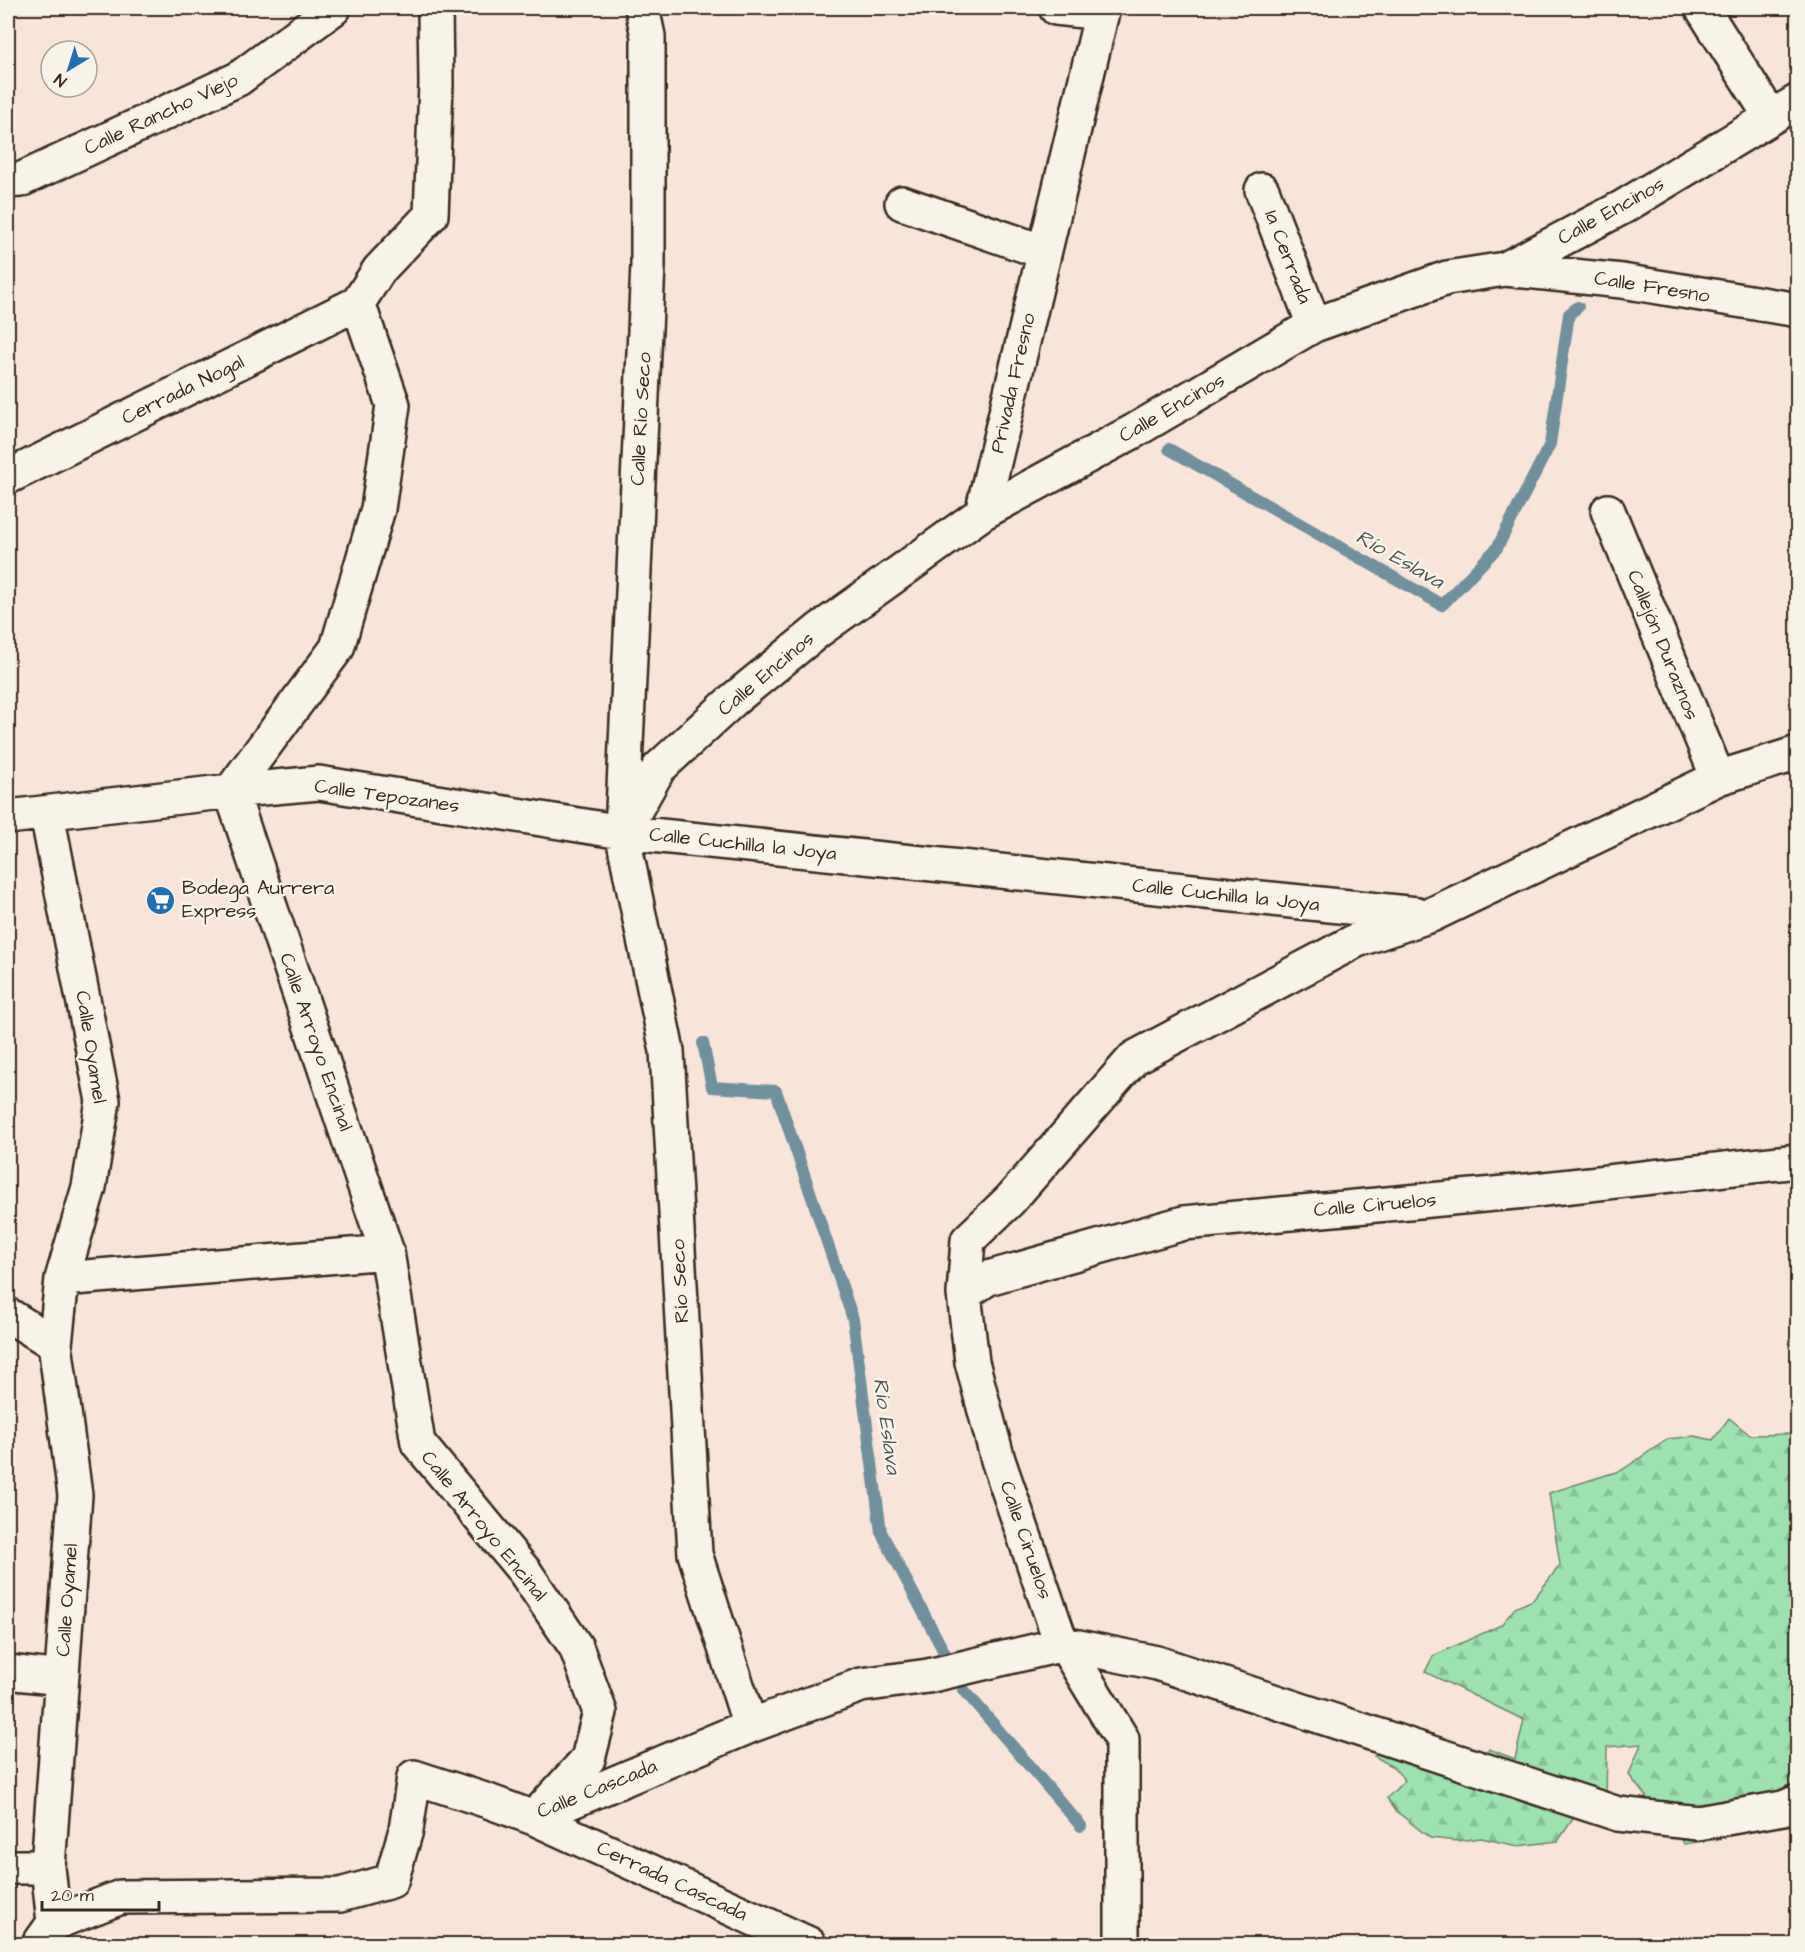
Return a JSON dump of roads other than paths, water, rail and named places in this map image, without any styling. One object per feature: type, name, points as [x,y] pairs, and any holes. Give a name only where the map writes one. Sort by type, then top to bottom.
[{"type":"street","name":"Calle Rancho Viejo","points":[[8,181],[20,180],[238,79],[334,8]]},
{"type":"street","points":[[231,791],[337,648],[378,509],[393,405],[358,303],[379,270],[431,215],[436,84],[435,8]]},
{"type":"street","name":"Calle Río Seco","points":[[622,832],[648,265],[648,36],[642,8]]},
{"type":"street","points":[[1056,8],[1102,10]]},
{"type":"street","points":[[1702,8],[1784,109]]},
{"type":"street","name":"Privada Fresno","points":[[982,513],[1102,10]]},
{"type":"street","name":"Calle Encinos","points":[[622,832],[659,768],[733,700],[819,630],[982,513],[1134,431],[1314,325],[1447,278],[1505,269],[1623,207],[1784,109]]},
{"type":"street","name":"1a Cerrada","points":[[1262,190],[1314,325]]},
{"type":"street","points":[[902,203],[1044,252]]},
{"type":"street","name":"Calle Fresno","points":[[1505,269],[1622,281],[1797,310]]},
{"type":"street","name":"Cerrada Nogal","points":[[8,477],[358,303]]},
{"type":"street","name":"Callejón Duraznos","points":[[1608,511],[1718,778]]},
{"type":"street","points":[[1431,915],[1718,778],[1797,753]]},
{"type":"street","name":"Calle Tepozanes","points":[[8,818],[231,791],[319,783],[622,832]]},
{"type":"street","name":"Calle Arroyo Encinal","points":[[231,791],[387,1252],[418,1443],[525,1572],[576,1647],[600,1712],[588,1759],[534,1818]]},
{"type":"street","name":"Calle Oyamel","points":[[47,814],[103,1101],[89,1187],[62,1279],[55,1344],[75,1495],[48,1867],[47,1934]]},
{"type":"street","name":"Calle Cuchilla la Joya","points":[[622,832],[1431,915]]},
{"type":"street","name":"Río Seco","points":[[622,832],[667,1052],[695,1554],[750,1726]]},
{"type":"street","name":"Calle Ciruelos","points":[[1122,1944],[1122,1739],[1058,1634],[998,1460],[972,1362],[964,1294],[968,1240],[1010,1200],[1134,1058],[1357,940],[1431,915]]},
{"type":"street","name":"Calle Ciruelos","points":[[964,1294],[988,1278],[1184,1223],[1526,1191],[1797,1161]]},
{"type":"street","points":[[62,1279],[387,1252]]},
{"type":"street","points":[[8,1316],[55,1344]]},
{"type":"street","points":[[1064,1644],[1157,1663],[1618,1814],[1698,1823],[1783,1808],[1797,1802]]},
{"type":"street","name":"Calle Cascada","points":[[47,1934],[121,1897],[340,1895],[391,1881],[406,1830],[414,1777],[534,1818],[750,1726],[861,1685],[928,1676],[1064,1644]]},
{"type":"street","points":[[8,1672],[61,1678]]},
{"type":"street","name":"Cerrada Cascada","points":[[534,1818],[809,1944]]},
{"type":"street","points":[[8,1867],[48,1867]]},
{"type":"waterway","name":"Río Eslava","points":[[1169,449],[1442,605],[1497,548],[1550,444],[1569,314],[1578,307]]},
{"type":"waterway","name":"Río Eslava","points":[[703,1043],[712,1087],[776,1091],[853,1319],[881,1532],[964,1690],[1081,1826]]},
{"type":"place","name":"Bodega Aurrera Express","points":[[161,900]]}]
